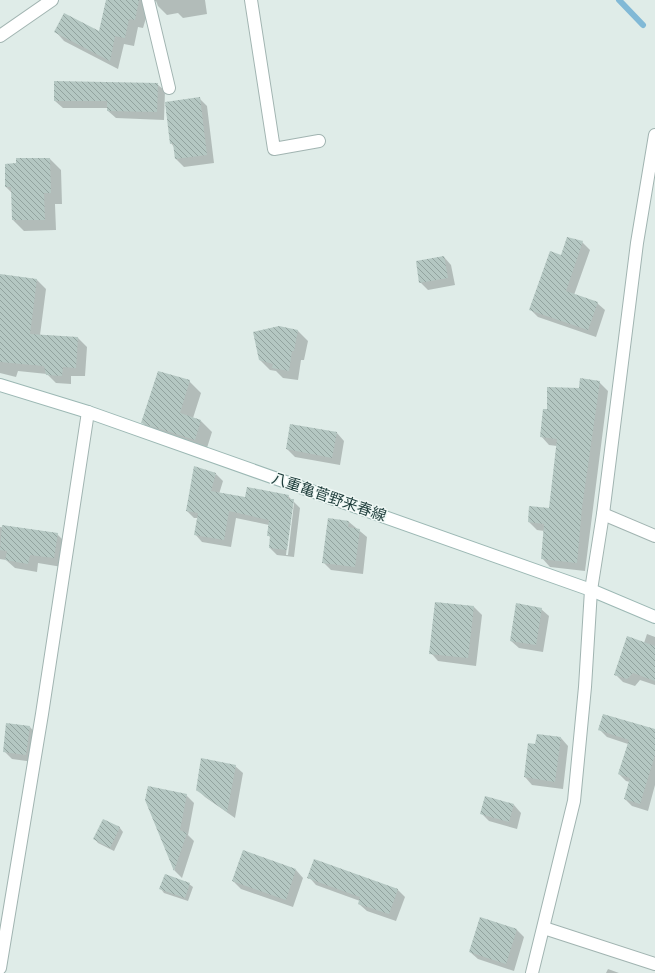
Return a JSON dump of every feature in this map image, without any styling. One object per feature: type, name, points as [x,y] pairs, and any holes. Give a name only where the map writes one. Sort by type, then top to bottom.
[{"type":"street","points":[[0,36],[52,0]]},
{"type":"street","points":[[148,0],[169,88]]},
{"type":"street","points":[[251,0],[274,149],[319,141]]},
{"type":"street","points":[[532,973],[574,802],[585,687],[591,590],[603,514],[637,243],[655,135]]},
{"type":"street","name":"八重亀菅野来春線","points":[[0,385],[88,412],[591,590],[655,617]]},
{"type":"street","points":[[0,968],[41,722],[88,412]]},
{"type":"street","points":[[603,514],[655,536]]},
{"type":"street","points":[[544,928],[655,964]]},
{"type":"building","points":[[106,0],[139,0],[135,20],[129,19],[125,38],[115,36],[110,61],[54,32],[64,13],[99,31]]},
{"type":"building","points":[[54,81],[158,83],[157,112],[107,111],[107,101],[54,101]]},
{"type":"building","points":[[200,97],[207,155],[175,159],[173,143],[170,144],[165,102]]},
{"type":"building","points":[[16,158],[50,158],[51,193],[44,193],[45,220],[12,220],[11,187],[5,187],[5,164],[16,163]]},
{"type":"building","points":[[567,237],[583,241],[566,291],[598,302],[588,330],[529,310],[550,251],[561,255]]},
{"type":"building","points":[[444,256],[448,278],[419,283],[416,261]]},
{"type":"building","points":[[0,274],[37,279],[30,334],[78,337],[76,368],[63,367],[62,376],[46,375],[44,366],[0,362]]},
{"type":"building","points":[[279,326],[298,330],[294,351],[292,351],[289,371],[272,368],[273,364],[259,360],[253,332]]},
{"type":"building","points":[[158,371],[190,380],[180,413],[201,420],[195,440],[141,423]]},
{"type":"building","points":[[580,378],[600,381],[582,507],[577,563],[541,559],[544,524],[528,522],[529,506],[549,508],[557,439],[540,437],[543,409],[547,409],[547,387],[579,388]]},
{"type":"building","points":[[290,424],[337,432],[332,458],[286,449]]},
{"type":"building","points":[[194,466],[216,473],[211,491],[245,497],[247,487],[289,495],[288,499],[294,499],[287,550],[269,548],[270,536],[267,536],[269,520],[229,511],[224,540],[194,535],[198,513],[186,511]]},
{"type":"building","points":[[328,518],[349,521],[348,527],[360,529],[355,567],[322,563]]},
{"type":"building","points":[[2,525],[58,533],[54,558],[30,555],[28,564],[5,560],[7,551],[0,550]]},
{"type":"building","points":[[435,602],[474,606],[468,658],[429,654]]},
{"type":"building","points":[[516,603],[542,608],[536,645],[510,641]]},
{"type":"building","points":[[627,636],[655,646],[655,681],[633,673],[627,679],[614,675]]},
{"type":"building","points":[[603,714],[655,729],[655,755],[640,804],[624,799],[630,778],[618,774],[629,740],[598,730]]},
{"type":"building","points":[[6,723],[30,726],[26,755],[3,752]]},
{"type":"building","points":[[537,734],[561,737],[555,782],[524,777],[528,743],[535,744]]},
{"type":"building","points":[[201,758],[236,765],[227,812],[196,790]]},
{"type":"building","points":[[148,786],[187,794],[180,830],[187,833],[174,871],[145,800]]},
{"type":"building","points":[[485,796],[514,804],[509,822],[480,814]]},
{"type":"building","points":[[103,819],[120,827],[110,848],[93,839]]},
{"type":"building","points":[[243,850],[296,869],[286,900],[232,881]]},
{"type":"building","points":[[314,859],[398,889],[389,914],[358,904],[360,897],[307,878]]},
{"type":"building","points":[[165,874],[190,883],[185,898],[159,889]]},
{"type":"building","points":[[480,917],[517,929],[506,964],[469,952]]},
{"type":"waterway","points":[[619,0],[643,25]]}]
